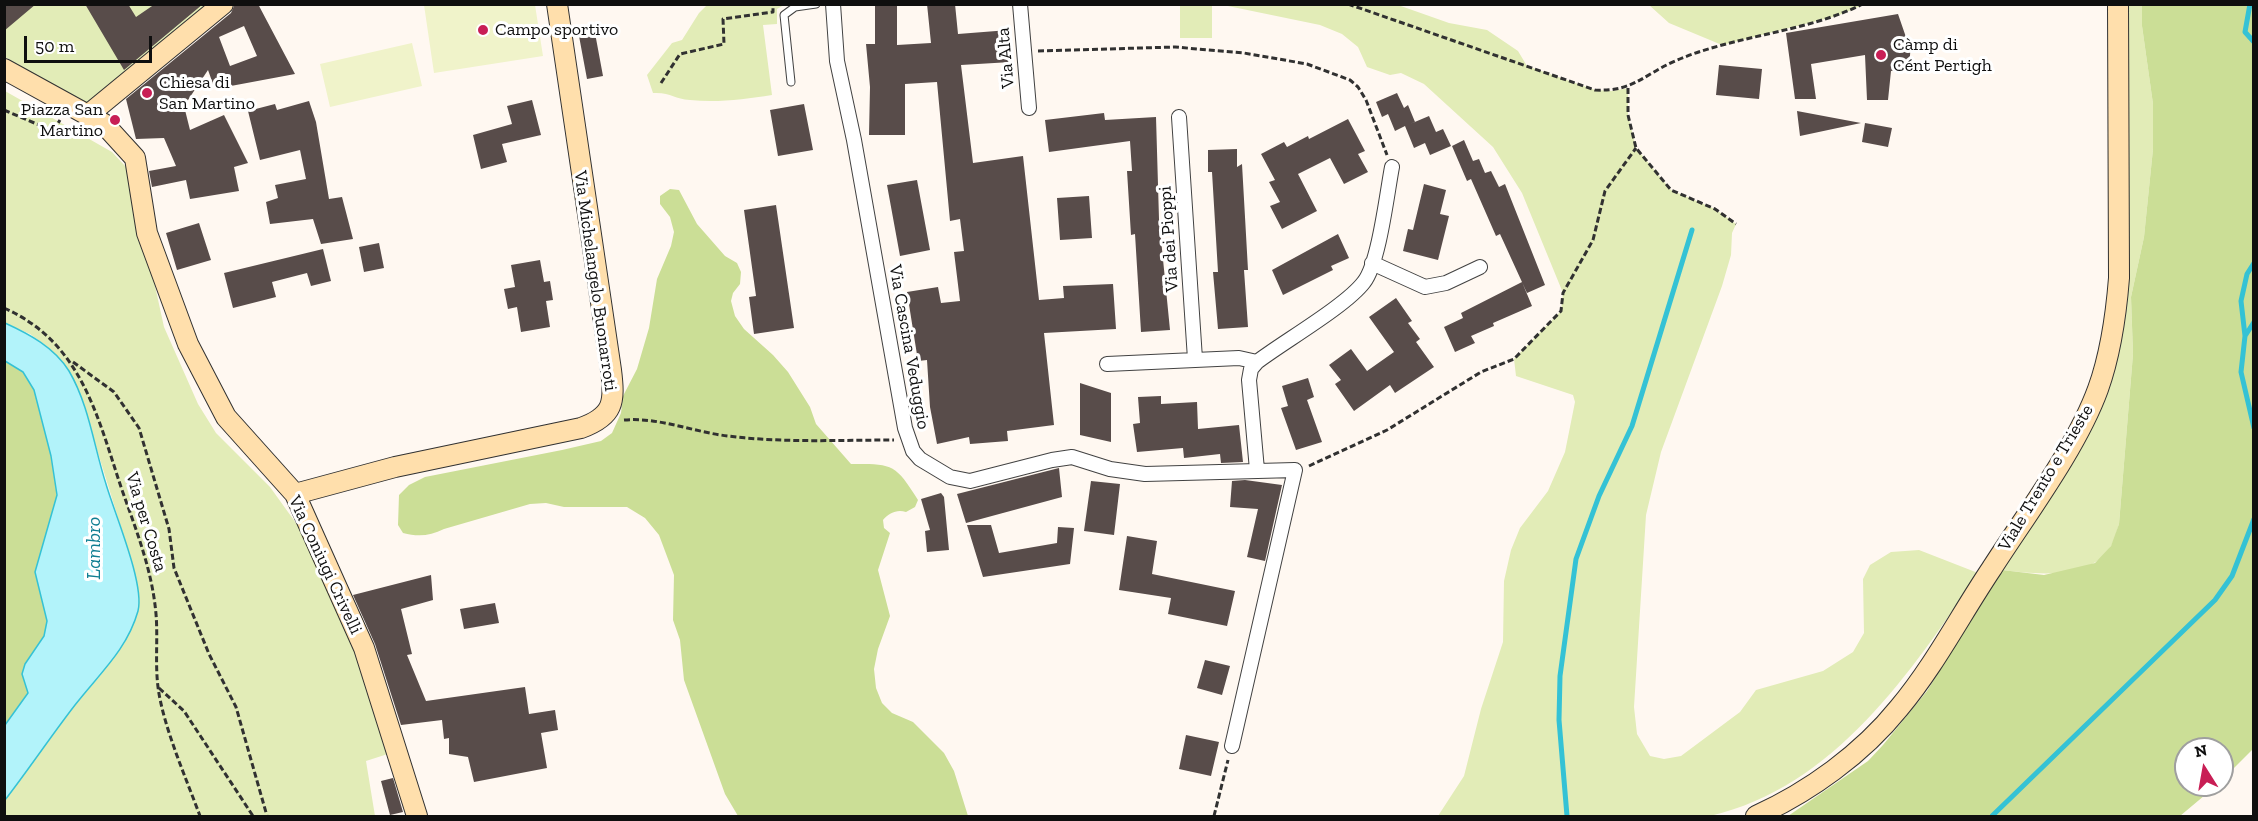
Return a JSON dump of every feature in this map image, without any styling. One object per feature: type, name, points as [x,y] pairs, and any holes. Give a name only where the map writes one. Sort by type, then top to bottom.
[{"type":"street","points":[[88,115],[223,4]]},
{"type":"street","name":"Via Michelangelo Buonarroti","points":[[557,4],[613,393],[609,410],[598,422]]},
{"type":"street","name":"Via Cascina Veduggio","points":[[833,4],[837,61],[908,440],[912,451],[929,466],[950,477],[970,481],[1072,457],[1110,469],[1145,474],[1230,474],[1257,470],[1295,470]]},
{"type":"street","name":"Via Alta","points":[[1020,4],[1029,108]]},
{"type":"street","name":"Viale Trento e Trieste","points":[[1756,816],[1796,796],[1825,776],[1865,744],[1899,708],[1945,644],[2036,499],[2081,425],[2097,390],[2116,319],[2119,278],[2118,4]]},
{"type":"street","name":"Via Coniugi Crivelli","points":[[4,69],[40,91],[104,124],[135,158],[147,233],[188,344],[226,417],[244,440],[295,494],[364,648],[417,816]]},
{"type":"street","name":"Via dei Pioppi","points":[[1179,117],[1195,359]]},
{"type":"street","points":[[1257,470],[1249,380],[1251,369],[1257,362],[1345,299],[1364,282],[1372,263],[1392,167]]},
{"type":"street","points":[[1372,263],[1425,287],[1446,283],[1480,267]]},
{"type":"street","points":[[1107,364],[1239,358],[1257,362]]},
{"type":"street","points":[[295,494],[395,467],[581,428],[598,422]]},
{"type":"street","points":[[1232,746],[1295,470]]},
{"type":"lane","points":[[791,82],[784,15],[795,7],[816,4]]},
{"type":"path","points":[[661,83],[680,54],[724,44],[723,20],[773,12],[773,4]]},
{"type":"path","points":[[1348,4],[1595,90],[1613,91],[1628,88],[1674,61],[1730,42],[1837,16],[1863,4]]},
{"type":"path","points":[[1024,51],[1175,46],[1244,52],[1332,71],[1350,80],[1366,100],[1392,167]]},
{"type":"path","points":[[1628,88],[1628,115],[1636,148],[1671,190],[1715,210],[1736,224]]},
{"type":"path","points":[[4,110],[53,131]]},
{"type":"path","points":[[1295,470],[1387,430],[1481,372],[1514,359],[1561,310],[1563,293],[1593,240],[1605,191],[1636,148]]},
{"type":"path","name":"Via per Costa","points":[[4,308],[25,317],[70,360],[95,405],[148,562],[156,614],[158,687],[200,816]]},
{"type":"path","points":[[70,360],[114,392],[139,428],[169,529],[174,568],[210,654],[236,707],[267,816]]},
{"type":"path","points":[[598,422],[635,419],[726,436],[780,441],[908,440]]},
{"type":"path","points":[[158,687],[184,711],[253,816]]},
{"type":"path","points":[[1214,816],[1232,746]]},
{"type":"green space","points":[[708,4],[784,5],[777,9],[777,24],[763,25],[772,95],[711,101],[653,93],[647,75],[672,43],[682,40],[699,13]]},
{"type":"green space","points":[[1727,4],[1730,6],[1863,5],[1837,16],[1722,45],[1669,23],[1649,5]]},
{"type":"green space","points":[[5,5],[214,5],[86,105],[5,57]]},
{"type":"green space","name":"Campo sportivo","points":[[424,5],[535,5],[543,56],[434,73]]},
{"type":"green space","points":[[1180,5],[1212,5],[1212,38],[1180,38]]},
{"type":"green space","points":[[1223,5],[1398,5],[1449,23],[1487,30],[1518,51],[1527,66],[1595,90],[1613,91],[1628,88],[1628,115],[1636,148],[1671,190],[1715,209],[1736,224],[1732,233],[1731,255],[1722,286],[1661,452],[1646,515],[1634,707],[1637,734],[1650,756],[1664,759],[1681,756],[1740,712],[1756,690],[1823,671],[1853,652],[1864,633],[1863,579],[1870,565],[1891,552],[1919,550],[1978,573],[1897,686],[1866,721],[1832,752],[1795,780],[1755,801],[1710,816],[1438,816],[1464,776],[1481,709],[1503,642],[1504,581],[1511,550],[1520,528],[1548,491],[1565,452],[1575,402],[1573,395],[1516,376],[1514,359],[1561,311],[1563,293],[1522,193],[1493,147],[1424,84],[1401,73],[1390,75],[1367,67],[1358,47],[1342,34],[1320,25]]},
{"type":"green space","points":[[2127,5],[2142,5],[2142,26],[2153,104],[2153,149],[2144,237],[2131,297],[2133,354],[2119,524],[2111,546],[2102,557],[2090,565],[2062,573],[2002,570],[2102,399]]},
{"type":"green space","points":[[2142,5],[2253,5],[2253,749],[2234,768],[2234,737],[2174,737],[2174,797],[2203,797],[2180,816],[1788,816],[1868,761],[1883,745],[1927,691],[2002,570],[2044,575],[2095,563],[2111,546],[2119,524],[2133,354],[2131,297],[2144,237],[2153,149],[2153,104],[2142,26]]},
{"type":"green space","points":[[412,43],[422,86],[330,107],[320,64]]},
{"type":"green space","points":[[5,91],[112,152],[131,176],[164,327],[198,404],[216,433],[270,487],[306,537],[331,589],[397,751],[366,761],[375,816],[5,816],[5,800],[77,702],[100,676],[138,611],[132,568],[124,537],[90,427],[69,372],[48,347],[30,334],[5,323]]},
{"type":"green space","points":[[670,189],[679,190],[697,224],[725,256],[737,263],[741,272],[740,284],[733,293],[731,301],[735,316],[744,329],[788,372],[810,407],[816,424],[851,464],[876,464],[891,468],[904,479],[918,500],[915,507],[906,512],[893,512],[883,520],[884,528],[890,533],[878,570],[890,616],[878,649],[874,669],[876,688],[882,703],[892,713],[913,722],[944,753],[954,771],[968,816],[738,816],[725,794],[684,680],[680,640],[673,620],[674,575],[659,535],[645,518],[627,507],[564,507],[546,503],[530,504],[424,535],[403,533],[398,525],[399,495],[409,485],[425,477],[601,441],[612,433],[621,413],[623,396],[637,369],[649,328],[657,279],[671,246],[674,232],[670,217],[660,204],[660,196]]},
{"type":"green space","points":[[5,361],[23,372],[34,390],[51,456],[57,496],[35,572],[47,621],[44,636],[25,664],[22,674],[28,693],[5,725]]},
{"type":"water","name":"Lambro","points":[[5,323],[48,348],[63,362],[76,384],[128,548],[139,599],[133,625],[120,650],[75,705],[5,800],[5,725],[28,693],[22,674],[25,664],[44,636],[47,621],[35,572],[57,495],[51,456],[34,390],[23,372],[5,361]]},
{"type":"building","points":[[4,4],[36,4],[4,31]]},
{"type":"building","points":[[85,4],[128,4],[136,17],[155,4],[203,4],[124,70]]},
{"type":"building","points":[[235,4],[258,4],[295,74],[220,88],[219,82],[213,84],[208,70],[184,106],[190,130],[224,115],[248,163],[234,167],[239,191],[190,199],[186,180],[152,187],[149,171],[176,166],[164,138],[136,139],[126,99],[231,13]],"holes":[[[244,26],[257,56],[230,66],[219,37]]]},
{"type":"building","points":[[875,4],[897,4],[897,45],[931,43],[927,4],[955,4],[958,34],[1009,30],[1011,62],[961,65],[973,163],[1023,156],[1039,300],[1064,298],[1063,286],[1113,284],[1116,329],[1044,333],[1054,425],[1007,431],[1008,441],[970,444],[969,437],[937,444],[930,407],[927,360],[918,361],[907,292],[938,287],[941,303],[960,301],[954,252],[964,251],[960,219],[950,221],[937,82],[905,84],[905,135],[869,135],[870,87],[866,44],[875,44]]},
{"type":"building","points":[[1898,14],[1908,43],[1911,42],[1909,69],[1891,71],[1888,100],[1867,100],[1865,55],[1811,64],[1816,99],[1795,99],[1786,33]]},
{"type":"building","points":[[595,33],[603,76],[587,79],[579,36]]},
{"type":"building","points":[[1719,65],[1762,69],[1759,99],[1716,95]]},
{"type":"building","points":[[1397,93],[1404,108],[1408,105],[1415,122],[1429,116],[1436,132],[1443,129],[1451,146],[1430,155],[1425,143],[1414,148],[1405,126],[1395,131],[1388,114],[1382,117],[1376,102]]},
{"type":"building","points":[[532,100],[541,135],[502,144],[507,162],[481,169],[473,135],[512,124],[507,106]]},
{"type":"building","points":[[309,101],[316,122],[329,199],[342,197],[353,239],[321,244],[313,219],[270,224],[266,202],[278,198],[275,185],[306,179],[300,150],[260,160],[248,111],[275,104],[277,110]]},
{"type":"building","points":[[804,104],[813,150],[778,156],[770,110]]},
{"type":"building","points":[[1797,111],[1861,123],[1800,136]]},
{"type":"building","points":[[1104,113],[1105,120],[1156,117],[1159,219],[1170,330],[1141,332],[1135,234],[1131,235],[1127,171],[1132,171],[1130,141],[1049,152],[1045,120]]},
{"type":"building","points":[[1348,119],[1365,151],[1358,154],[1368,172],[1344,184],[1330,158],[1298,174],[1317,211],[1282,229],[1270,206],[1280,202],[1269,182],[1275,180],[1261,154],[1284,142],[1287,147],[1308,136],[1309,139]]},
{"type":"building","points":[[1865,123],[1892,128],[1888,147],[1862,142]]},
{"type":"building","points":[[1464,140],[1473,161],[1479,159],[1485,173],[1491,171],[1499,187],[1505,184],[1545,285],[1527,293],[1500,234],[1496,236],[1471,179],[1467,181],[1452,146]]},
{"type":"building","points":[[1237,149],[1237,167],[1242,164],[1248,270],[1244,270],[1248,327],[1218,329],[1213,272],[1218,272],[1212,172],[1208,172],[1208,150]]},
{"type":"building","points":[[917,180],[930,250],[900,256],[887,185]]},
{"type":"building","points":[[1424,184],[1446,190],[1440,214],[1449,216],[1438,260],[1403,251],[1408,229],[1413,230]]},
{"type":"building","points":[[1089,196],[1092,238],[1060,240],[1057,198]]},
{"type":"building","points":[[776,205],[794,328],[754,334],[749,297],[756,296],[744,210]]},
{"type":"building","points":[[199,223],[211,260],[177,270],[166,233]]},
{"type":"building","points":[[1338,234],[1349,258],[1331,266],[1333,270],[1283,295],[1272,270]]},
{"type":"building","points":[[379,243],[384,268],[364,272],[359,247]]},
{"type":"building","points":[[323,249],[331,281],[311,286],[307,273],[272,282],[276,297],[233,308],[224,273]]},
{"type":"building","points":[[540,260],[544,282],[550,281],[553,300],[546,301],[550,327],[521,332],[517,307],[508,309],[504,289],[515,287],[511,265]]},
{"type":"building","points":[[1522,282],[1532,306],[1493,323],[1494,326],[1471,336],[1475,343],[1455,352],[1444,327],[1463,318],[1461,313]]},
{"type":"building","points":[[1396,298],[1412,321],[1408,323],[1420,339],[1416,342],[1434,367],[1395,393],[1390,385],[1354,411],[1335,384],[1341,380],[1329,365],[1351,349],[1367,371],[1394,352],[1369,317]]},
{"type":"building","points":[[1308,378],[1314,397],[1307,400],[1322,442],[1296,450],[1281,408],[1288,406],[1282,386]]},
{"type":"building","points":[[1080,383],[1111,393],[1111,442],[1080,435]]},
{"type":"building","points":[[1161,396],[1161,404],[1197,402],[1198,429],[1239,425],[1243,462],[1221,463],[1220,454],[1184,458],[1183,448],[1137,452],[1133,424],[1140,423],[1138,397]]},
{"type":"building","points":[[1059,468],[1062,497],[966,523],[957,494]]},
{"type":"building","points":[[1245,480],[1282,485],[1265,561],[1247,557],[1258,509],[1230,507],[1232,481]]},
{"type":"building","points":[[1091,481],[1120,484],[1114,535],[1084,531]]},
{"type":"building","points":[[941,493],[944,497],[949,550],[927,552],[925,531],[930,530],[921,499]]},
{"type":"building","points":[[967,525],[991,525],[999,553],[1057,543],[1058,527],[1074,528],[1070,564],[983,577]]},
{"type":"building","points":[[1127,536],[1157,541],[1152,574],[1235,591],[1227,626],[1168,614],[1171,598],[1119,590]]},
{"type":"building","points":[[431,575],[433,600],[401,609],[412,654],[407,655],[426,701],[525,687],[529,714],[555,710],[558,730],[541,733],[547,768],[474,782],[468,757],[449,754],[449,738],[444,739],[442,720],[401,725],[375,644],[353,595]]},
{"type":"building","points":[[495,603],[499,623],[464,629],[460,609]]},
{"type":"building","points":[[1205,660],[1230,666],[1222,695],[1197,688]]},
{"type":"building","points":[[1186,735],[1219,742],[1211,776],[1179,769]]},
{"type":"building","points":[[393,778],[403,812],[390,815],[381,781]]},
{"type":"waterway","points":[[2250,4],[2245,32],[2254,42]]},
{"type":"waterway","points":[[1567,816],[1559,720],[1560,676],[1576,559],[1599,496],[1632,426],[1692,230]]},
{"type":"waterway","points":[[2254,263],[2247,274],[2241,301],[2245,336],[2241,372],[2254,428]]},
{"type":"waterway","points":[[2245,336],[2254,322]]},
{"type":"waterway","points":[[1992,816],[2215,600],[2232,576],[2254,519]]},
{"type":"place","name":"Campo sportivo","points":[[483,30]]},
{"type":"place","name":"Càmp di Cént Pertigh","points":[[1881,55]]},
{"type":"place","name":"Chiesa di San Martino","points":[[147,93]]},
{"type":"place","name":"Piazza San Martino","points":[[115,120]]}]
